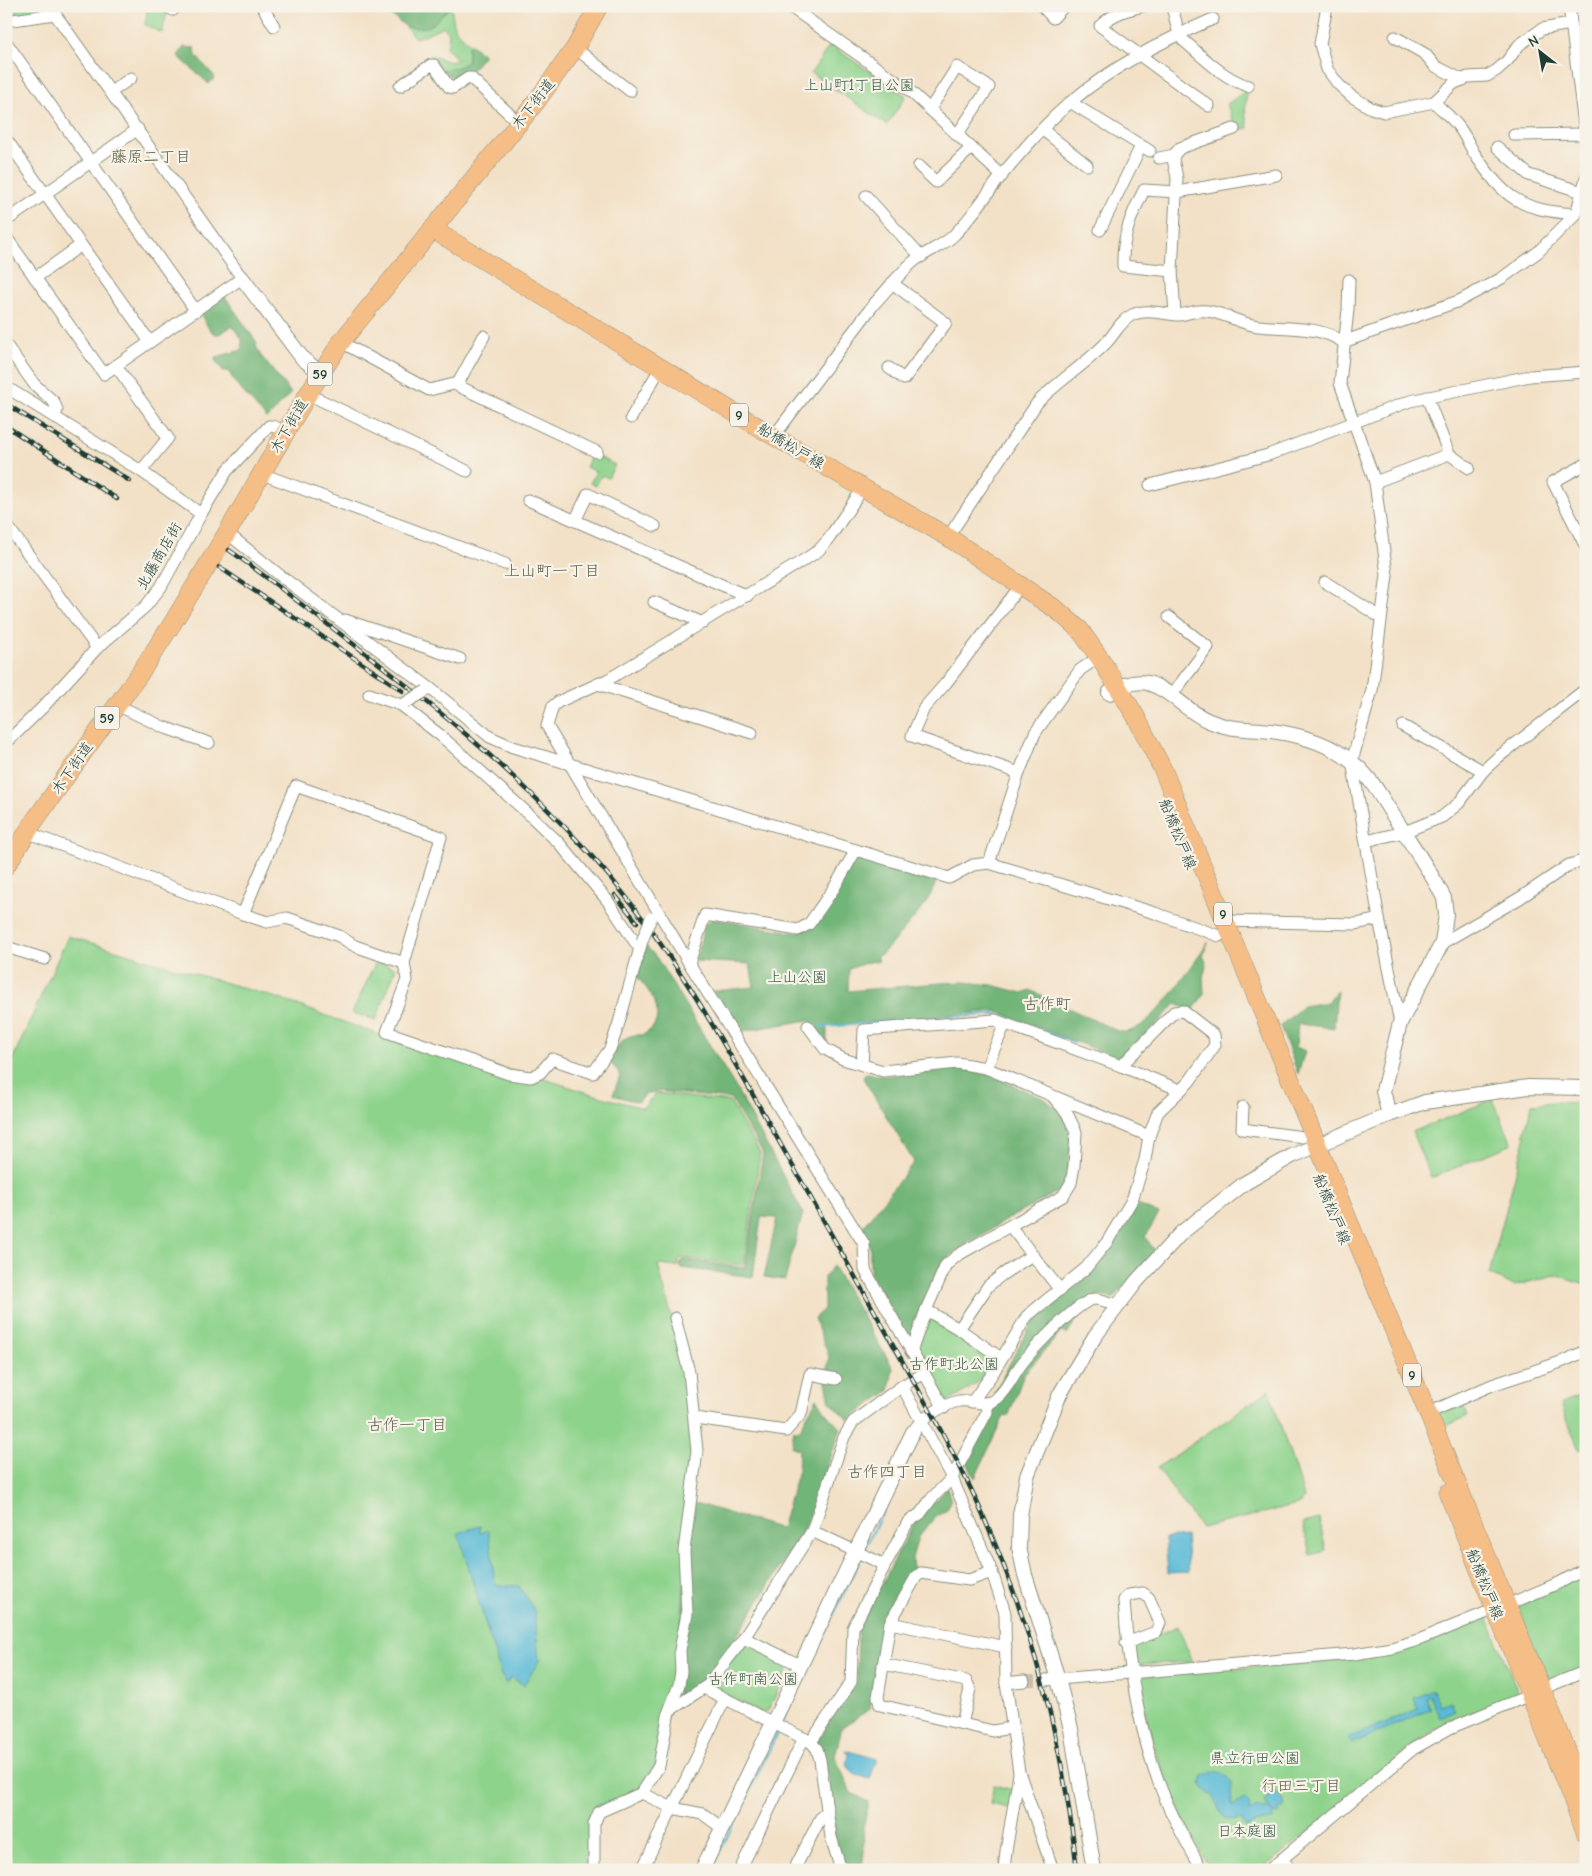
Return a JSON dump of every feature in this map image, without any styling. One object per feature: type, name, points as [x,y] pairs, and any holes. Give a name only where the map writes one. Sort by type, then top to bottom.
[{"type":"main road","name":"木下街道","points":[[6,866],[26,832],[117,705],[172,624],[308,394],[341,342],[519,123],[575,48],[599,6]]},
{"type":"main road","name":"船橋松戸線","points":[[432,229],[774,436],[948,537],[1046,602],[1080,630],[1113,690],[1222,929],[1536,1692],[1586,1833]]},
{"type":"main road","name":"船橋松戸線","points":[[1046,602],[1062,620],[1090,663],[1113,690]]},
{"type":"main road","name":"船橋松戸線","points":[[1310,1143],[1428,1413],[1501,1607]]},
{"type":"main road","name":"船橋松戸線","points":[[1536,1692],[1586,1797]]},
{"type":"street","points":[[165,6],[173,10],[177,6]]},
{"type":"street","points":[[262,6],[274,26]]},
{"type":"street","points":[[789,6],[891,77],[930,109],[1002,176]]},
{"type":"street","points":[[1042,6],[1053,18],[1064,6]]},
{"type":"street","points":[[1143,6],[1123,11],[1108,18],[1100,26],[1209,106]]},
{"type":"street","points":[[1172,6],[1179,35],[1228,77],[1237,83],[1248,86]]},
{"type":"street","points":[[1327,6],[1320,44],[1327,69],[1338,84],[1351,96],[1371,108],[1384,112],[1434,102],[1454,84],[1468,78],[1487,76],[1497,70],[1519,44],[1542,29],[1571,24]]},
{"type":"street","points":[[1514,136],[1585,137],[1569,6]]},
{"type":"street","points":[[6,21],[56,14],[242,278],[303,358],[321,373]]},
{"type":"street","points":[[774,436],[892,283],[912,263],[954,236],[1002,176],[1070,102],[1110,73],[1140,55],[1213,19]]},
{"type":"street","points":[[1395,37],[1425,54],[1435,66],[1464,80]]},
{"type":"street","points":[[6,42],[196,311]]},
{"type":"street","points":[[575,48],[630,91]]},
{"type":"street","points":[[400,86],[431,65],[434,65],[449,87],[453,88],[471,78],[519,123]]},
{"type":"street","points":[[930,109],[957,67],[989,87],[957,135]]},
{"type":"street","points":[[111,92],[131,78]]},
{"type":"street","points":[[1070,102],[1150,151],[1174,154]]},
{"type":"street","points":[[1434,102],[1458,126],[1491,178],[1509,197],[1522,204],[1551,212],[1576,214]]},
{"type":"street","points":[[6,221],[138,129]]},
{"type":"street","points":[[1175,314],[1172,271],[1177,178],[1172,159],[1180,148],[1234,129]]},
{"type":"street","points":[[1043,130],[1086,164]]},
{"type":"street","points":[[6,139],[150,342]]},
{"type":"street","points":[[1497,146],[1529,175],[1582,192]]},
{"type":"street","points":[[919,166],[936,182],[971,148]]},
{"type":"street","points":[[1100,230],[1150,151]]},
{"type":"street","points":[[1172,271],[1123,266],[1122,250],[1128,221],[1144,190],[1177,192],[1276,175]]},
{"type":"street","points":[[948,537],[1037,403],[1049,390],[1079,368],[1108,341],[1118,327],[1130,316],[1147,311],[1180,315],[1195,310],[1211,311],[1249,325],[1326,333],[1343,342],[1459,301],[1502,278],[1538,252],[1576,214],[1586,178]]},
{"type":"street","points":[[866,196],[921,257]]},
{"type":"street","points":[[6,237],[104,374],[242,278]]},
{"type":"street","points":[[35,278],[81,245]]},
{"type":"street","points":[[1349,280],[1348,310],[1340,383],[1375,482],[1387,575],[1380,617],[1372,690],[1352,761],[1379,920],[1400,1023]]},
{"type":"street","points":[[889,368],[904,380],[946,323],[892,283]]},
{"type":"street","points":[[457,385],[484,336]]},
{"type":"street","points":[[341,342],[429,390],[454,384],[457,385],[597,452]]},
{"type":"street","points":[[6,345],[34,384],[54,402],[57,410],[55,417]]},
{"type":"street","points":[[116,366],[168,438],[142,471]]},
{"type":"street","points":[[631,418],[661,367]]},
{"type":"street","points":[[1150,485],[1268,455],[1410,400],[1530,376],[1586,372]]},
{"type":"street","points":[[6,387],[142,471],[201,514]]},
{"type":"street","points":[[308,394],[467,471]]},
{"type":"street","points":[[1427,397],[1449,454],[1469,468]]},
{"type":"street","name":"北藤商店街","points":[[6,743],[43,707],[97,648],[152,599],[227,471],[262,432],[272,426],[286,431]]},
{"type":"street","points":[[1375,482],[1449,454]]},
{"type":"street","points":[[1586,464],[1553,482],[1581,528],[1586,547]]},
{"type":"street","points":[[262,474],[505,564]]},
{"type":"street","points":[[863,488],[828,540],[818,551],[703,623],[598,684],[553,706],[547,726],[653,913],[689,963],[864,1244],[865,1270],[944,1408]]},
{"type":"street","points":[[575,521],[588,494],[655,526]]},
{"type":"street","points":[[528,500],[747,596]]},
{"type":"street","points":[[6,524],[97,648]]},
{"type":"street","points":[[227,533],[490,737],[513,747],[948,878],[973,865],[989,863],[1155,913],[1222,929],[1356,924],[1379,920]]},
{"type":"street","points":[[1325,582],[1380,617]]},
{"type":"street","points":[[1019,773],[912,736],[924,708],[946,683],[1021,585]]},
{"type":"street","points":[[654,602],[703,623]]},
{"type":"street","points":[[336,617],[460,659]]},
{"type":"street","points":[[1168,617],[1208,647],[1171,696]]},
{"type":"street","points":[[989,863],[1019,773],[1035,733],[1080,670],[1090,663]]},
{"type":"street","points":[[1113,690],[1124,684],[1146,683],[1156,686],[1206,720],[1240,730],[1271,731],[1299,736],[1322,744],[1352,761],[1371,783],[1404,832],[1444,898],[1446,914],[1442,943],[1400,1023],[1383,1091],[1388,1115]]},
{"type":"street","points":[[598,684],[752,733]]},
{"type":"street","points":[[1366,841],[1404,832],[1442,817],[1459,803],[1483,771],[1497,758],[1586,689]]},
{"type":"street","points":[[403,704],[428,690]]},
{"type":"street","points":[[370,694],[403,704],[453,746],[559,843],[607,900],[641,945]]},
{"type":"street","points":[[117,705],[163,727],[209,743]]},
{"type":"street","points":[[1403,726],[1483,771]]},
{"type":"street","points":[[243,914],[296,786],[441,836],[404,964],[407,980],[387,1032],[509,1074],[531,1077],[540,1073],[552,1059],[592,1073],[610,1049],[641,945],[653,913]]},
{"type":"street","points":[[26,832],[243,914],[267,922],[287,918],[339,936],[355,946],[404,964]]},
{"type":"street","points":[[689,963],[705,915],[798,930],[810,924],[856,850]]},
{"type":"street","points":[[1442,943],[1520,898],[1569,865],[1586,860]]},
{"type":"street","points":[[6,947],[45,959]]},
{"type":"street","points":[[972,1402],[1002,1358],[1027,1316],[1086,1268],[1108,1242],[1132,1200],[1145,1160],[1148,1136],[1158,1112],[1189,1082],[1215,1045],[1214,1036],[1183,1011],[1174,1012],[1121,1066]]},
{"type":"street","points":[[862,1065],[864,1030],[995,1020],[1121,1066],[1180,1090]]},
{"type":"street","points":[[986,1068],[1005,1024]]},
{"type":"street","points":[[808,1026],[825,1049],[843,1059],[884,1071],[956,1063],[986,1068],[1148,1136]]},
{"type":"street","points":[[1094,1870],[1076,1753],[1052,1679],[1019,1547],[1020,1515],[1024,1486],[1060,1394],[1095,1336],[1117,1305],[1167,1247],[1217,1204],[1260,1174],[1310,1143],[1425,1102],[1528,1087],[1586,1088]]},
{"type":"street","points":[[911,1352],[926,1310],[946,1266],[958,1255],[1063,1196],[1071,1183],[1076,1132],[1067,1113],[1051,1095]]},
{"type":"street","points":[[1244,1108],[1242,1129],[1310,1143]]},
{"type":"street","points":[[1010,1226],[1060,1290]]},
{"type":"street","points":[[959,1329],[988,1286],[1032,1255]]},
{"type":"street","points":[[702,1870],[772,1722],[917,1427],[944,1408],[960,1401],[986,1403],[997,1398],[1023,1362],[1060,1322],[1086,1301],[1096,1299],[1117,1305]]},
{"type":"street","points":[[926,1310],[959,1329],[1002,1358]]},
{"type":"street","points":[[594,1870],[594,1824],[599,1812],[642,1794],[659,1766],[669,1711],[679,1685],[681,1671],[680,1650],[687,1614],[684,1551],[697,1451],[689,1372],[675,1318]]},
{"type":"street","points":[[1428,1413],[1492,1386],[1586,1351]]},
{"type":"street","points":[[695,1418],[786,1431],[801,1414],[810,1374],[836,1379]]},
{"type":"street","points":[[669,1711],[708,1685],[744,1638],[812,1531],[844,1437],[853,1422],[902,1386],[923,1374]]},
{"type":"street","points":[[902,1386],[917,1427],[952,1478],[992,1572],[1005,1613],[1006,1683],[1011,1728],[1020,1772],[1053,1870]]},
{"type":"street","points":[[740,1870],[808,1740],[851,1682],[853,1628],[885,1565],[908,1522],[920,1514],[932,1498],[952,1478],[986,1412],[986,1403]]},
{"type":"street","points":[[812,1531],[885,1565]]},
{"type":"street","points":[[1052,1679],[1354,1654],[1392,1648],[1421,1640],[1561,1582],[1586,1568]]},
{"type":"street","points":[[992,1572],[969,1580],[921,1573],[916,1576],[890,1623],[878,1697],[880,1705],[993,1731],[1011,1728]]},
{"type":"street","points":[[890,1623],[1006,1647]]},
{"type":"street","points":[[744,1638],[800,1666]]},
{"type":"street","points":[[1126,1643],[1130,1673],[1148,1749],[1162,1793],[1202,1870]]},
{"type":"street","points":[[883,1664],[966,1681],[970,1689],[962,1724]]},
{"type":"street","points":[[1269,1870],[1413,1749],[1450,1728],[1586,1671]]},
{"type":"street","points":[[1006,1683],[1024,1682]]},
{"type":"street","points":[[704,1688],[808,1740],[817,1749],[832,1837],[841,1870]]},
{"type":"street","points":[[642,1870],[725,1699]]},
{"type":"street","points":[[1004,1870],[1020,1772]]},
{"type":"street","points":[[642,1794],[672,1808],[703,1814],[722,1828]]},
{"type":"street","points":[[794,1870],[821,1817],[828,1811]]},
{"type":"street","points":[[1282,1859],[1291,1870]]},
{"type":"green space","points":[[6,6],[53,6],[53,10],[6,16]]},
{"type":"green space","points":[[148,6],[158,6],[167,12],[162,33],[145,25]]},
{"type":"green space","points":[[375,6],[451,6],[428,27],[415,28],[405,26]]},
{"type":"green space","points":[[451,7],[455,29],[470,44],[468,47],[468,61],[457,67],[443,70],[430,55],[449,62],[458,60],[446,47],[449,33],[443,26],[415,38],[405,26],[415,28],[442,15]]},
{"type":"green space","points":[[470,44],[484,55],[470,70],[460,77],[455,77],[443,70],[457,68],[468,61],[468,47]]},
{"type":"green space","name":"上山町1丁目公園","points":[[830,45],[906,96],[887,125],[811,73]]},
{"type":"green space","points":[[184,47],[195,48],[196,56],[215,77],[209,84],[178,56]]},
{"type":"green space","points":[[1247,90],[1245,112],[1248,128],[1236,130],[1227,104]]},
{"type":"green space","points":[[224,295],[257,343],[256,346],[261,356],[291,393],[267,419],[237,385],[228,371],[223,371],[215,360],[216,357],[242,350],[242,339],[232,326],[221,333],[215,334],[200,313]]},
{"type":"green space","points":[[592,454],[615,465],[608,478],[602,475],[596,486],[590,483],[596,472],[586,467]]},
{"type":"green space","name":"上山公園","points":[[861,855],[937,877],[930,896],[923,907],[882,954],[877,956],[879,961],[868,962],[849,969],[848,991],[964,982],[992,985],[1023,993],[1030,990],[1115,1030],[1126,1032],[1137,1028],[1160,1008],[1183,979],[1208,942],[1203,956],[1207,964],[1203,977],[1204,994],[1192,1012],[1177,1003],[1129,1052],[1118,1058],[995,1011],[827,1026],[827,1043],[809,1020],[743,1031],[733,1024],[713,991],[754,987],[750,964],[695,961],[705,924],[713,919],[799,933],[857,857]]},
{"type":"green space","points":[[68,936],[277,998],[408,1045],[541,1078],[643,1108],[656,1093],[730,1102],[760,1153],[744,1265],[680,1258],[677,1267],[658,1265],[685,1368],[693,1452],[678,1671],[654,1768],[640,1790],[595,1809],[589,1823],[590,1870],[6,1870],[6,1074]]},
{"type":"green space","points":[[646,946],[656,957],[736,1088],[803,1213],[785,1280],[764,1277],[777,1218],[761,1217],[753,1277],[682,1268],[679,1266],[684,1260],[745,1268],[763,1153],[731,1099],[658,1091],[647,1094],[638,1102],[613,1095],[620,1076],[609,1061],[615,1050],[626,1038],[643,1035],[653,1027],[656,1020],[657,1014],[654,1000],[637,977]]},
{"type":"green space","points":[[376,962],[396,968],[376,1020],[352,1013]]},
{"type":"green space","points":[[1337,990],[1334,1028],[1298,1024],[1296,1047],[1305,1051],[1298,1074],[1280,1026],[1303,1006],[1328,1002]]},
{"type":"green space","points":[[958,1069],[987,1074],[1045,1099],[1064,1115],[1071,1136],[1067,1180],[1059,1191],[1006,1220],[957,1250],[942,1262],[921,1306],[910,1337],[870,1274],[870,1246],[861,1229],[914,1162],[863,1078],[866,1073],[885,1076]]},
{"type":"green space","points":[[1493,1099],[1512,1144],[1431,1178],[1412,1132]]},
{"type":"green space","points":[[1554,1102],[1586,1103],[1586,1284],[1555,1275],[1514,1286],[1489,1274],[1526,1135],[1524,1134],[1532,1104]]},
{"type":"green space","points":[[1138,1205],[1159,1214],[1145,1237],[1155,1251],[1113,1299],[1097,1295],[1020,1359],[994,1394],[1033,1323],[1091,1273],[1115,1245]]},
{"type":"green space","points":[[833,1266],[893,1368],[889,1391],[848,1420],[830,1402],[826,1382],[829,1356],[814,1318],[824,1309],[824,1277]]},
{"type":"green space","points":[[1087,1304],[1067,1334],[1061,1332],[1024,1374],[1008,1417],[1004,1416],[975,1478],[966,1460],[991,1414],[1025,1364]]},
{"type":"green space","name":"古作町北公園","points":[[932,1319],[992,1355],[991,1369],[986,1375],[971,1388],[949,1401],[945,1400],[916,1352],[925,1321]]},
{"type":"green space","points":[[1269,1390],[1304,1497],[1301,1504],[1201,1528],[1157,1468]]},
{"type":"green space","points":[[1586,1392],[1586,1447],[1579,1450],[1561,1404]]},
{"type":"green space","points":[[817,1398],[827,1415],[841,1428],[806,1526],[737,1636],[701,1684],[676,1703],[688,1552],[695,1503],[781,1529],[798,1470],[799,1450],[791,1446],[794,1430],[800,1429]]},
{"type":"green space","points":[[1462,1403],[1468,1416],[1442,1428],[1436,1414]]},
{"type":"green space","points":[[947,1488],[951,1501],[947,1510],[936,1516],[918,1537],[912,1558],[913,1570],[892,1600],[880,1626],[870,1709],[842,1727],[835,1756],[851,1793],[869,1802],[863,1828],[864,1852],[862,1870],[845,1870],[835,1837],[829,1781],[817,1740],[857,1681],[858,1630],[912,1526]]},
{"type":"green space","points":[[1319,1519],[1326,1551],[1310,1555],[1303,1523]]},
{"type":"green space","points":[[1586,1572],[1586,1668],[1550,1683],[1517,1604]]},
{"type":"green space","name":"県立行田公園","points":[[1487,1616],[1519,1695],[1442,1725],[1417,1742],[1262,1870],[1211,1870],[1186,1824],[1165,1777],[1149,1727],[1139,1676],[1350,1660],[1413,1647]]},
{"type":"green space","points":[[1178,1626],[1192,1662],[1138,1665],[1133,1661],[1132,1650],[1136,1644]]},
{"type":"green space","name":"古作町南公園","points":[[744,1643],[787,1665],[788,1670],[768,1711],[761,1713],[710,1688]]},
{"type":"green space","points":[[994,1785],[1013,1790],[1009,1808],[990,1804]]},
{"type":"water","points":[[480,1526],[480,1532],[489,1531],[495,1585],[519,1586],[534,1610],[539,1661],[524,1685],[511,1677],[506,1684],[501,1675],[458,1533]]},
{"type":"water","points":[[1186,1536],[1189,1572],[1168,1573],[1165,1538]]},
{"type":"water","points":[[1433,1690],[1440,1705],[1451,1701],[1455,1710],[1440,1717],[1430,1696],[1426,1698],[1431,1709],[1351,1744],[1349,1738],[1418,1709],[1414,1698]]},
{"type":"water","points":[[845,1750],[877,1759],[870,1779],[853,1774],[847,1765],[849,1755]]},
{"type":"water","points":[[1214,1771],[1223,1773],[1232,1783],[1233,1806],[1244,1799],[1248,1802],[1249,1811],[1257,1807],[1262,1809],[1269,1808],[1273,1814],[1273,1819],[1246,1827],[1241,1819],[1226,1820],[1212,1796],[1201,1784],[1203,1776]]},
{"type":"water","points":[[1275,1793],[1284,1802],[1284,1809],[1279,1808],[1279,1814],[1274,1813],[1265,1802],[1268,1796]]},
{"type":"waterway","points":[[821,1027],[994,1014],[1074,1043]]},
{"type":"waterway","points":[[863,1552],[918,1439]]},
{"type":"waterway","points":[[781,1724],[861,1557]]},
{"type":"waterway","points":[[711,1870],[779,1729]]},
{"type":"tunnel","points":[[1024,1681],[1046,1680]]},
{"type":"railway","points":[[6,404],[130,481]]},
{"type":"railway","points":[[6,426],[117,499]]},
{"type":"railway","points":[[229,550],[437,710],[530,792],[588,852],[620,889],[678,970],[730,1054],[904,1363],[951,1449],[981,1511],[1016,1598],[1043,1686],[1063,1776],[1077,1870]]},
{"type":"railway","points":[[219,567],[403,691]]},
{"type":"railway","points":[[615,895],[637,922]]},
{"type":"district","name":"藤原二丁目","points":[[151,157]]},
{"type":"district","name":"上山町一丁目","points":[[552,571]]},
{"type":"district","name":"古作町","points":[[1047,1004]]},
{"type":"district","name":"古作一丁目","points":[[407,1425]]},
{"type":"district","name":"古作四丁目","points":[[887,1472]]},
{"type":"district","name":"行田三丁目","points":[[1301,1786]]},
{"type":"park label","name":"日本庭園","points":[[1247,1831]]}]
